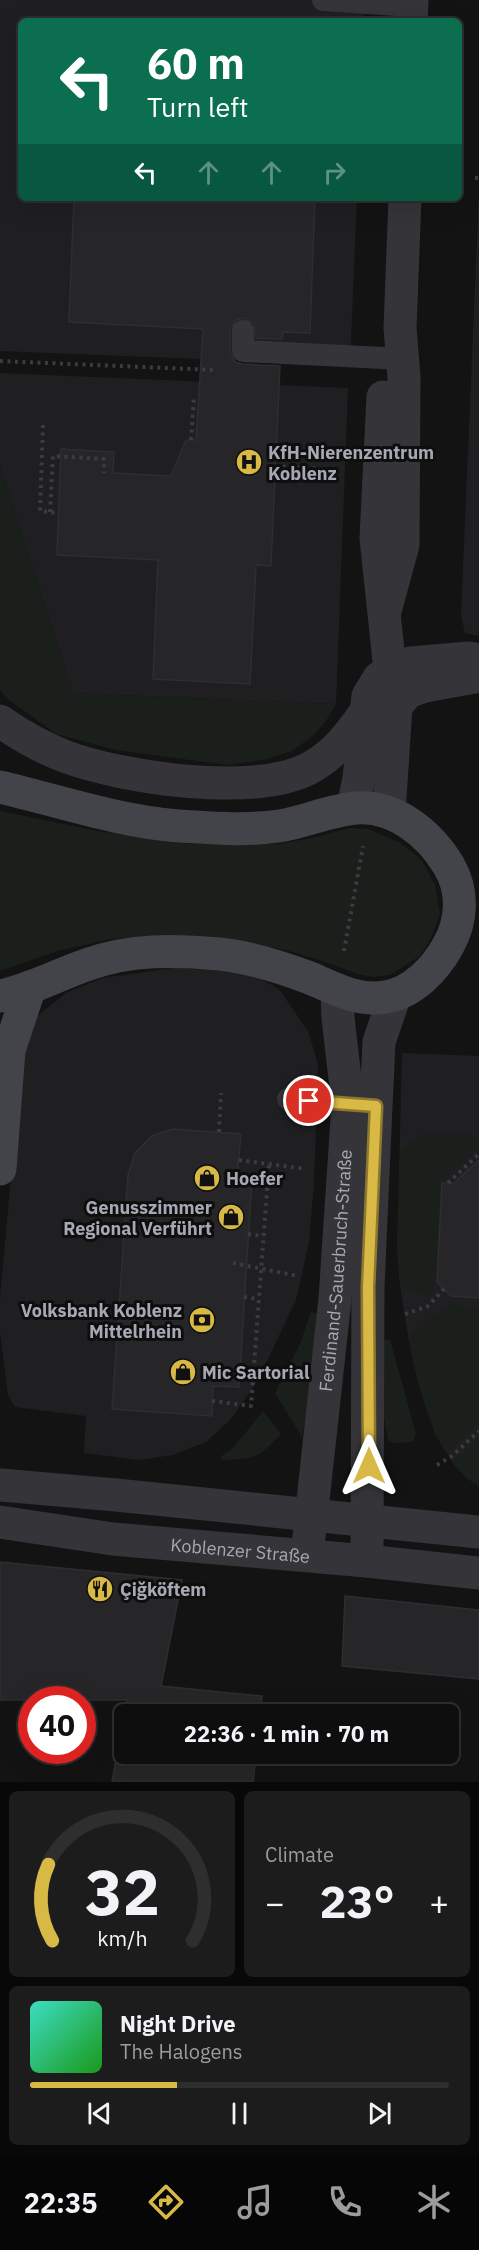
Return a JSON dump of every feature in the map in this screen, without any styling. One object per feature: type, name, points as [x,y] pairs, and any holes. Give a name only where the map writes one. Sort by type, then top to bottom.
[{"type":"main road","points":[[0,787],[93,813],[148,823],[200,827],[279,826],[371,809],[416,828],[439,851],[451,869],[457,885],[460,906],[459,922],[441,958],[417,983],[395,995],[382,998],[363,997],[337,990],[254,960],[222,955],[148,951],[91,963],[15,992],[0,1169]]},
{"type":"street","points":[[371,809],[396,706],[399,681],[385,628],[376,538],[382,404],[398,348],[405,201]]},
{"type":"street","points":[[399,681],[411,663],[469,658],[479,660]]},
{"type":"street","points":[[371,809],[359,778],[366,711],[372,689],[378,678],[425,686],[479,676]]},
{"type":"street","points":[[0,721],[40,746],[66,757],[100,766],[186,780],[256,782],[287,777],[322,760],[348,738],[366,711]]},
{"type":"street","name":"Ferdinand-Sauerbruch-Straße","points":[[337,990],[338,1018],[362,1105],[368,1287],[367,1561]]},
{"type":"street","name":"Ferdinand-Sauerbruch-Straße","points":[[307,1555],[335,1299],[362,1105],[379,1042],[395,995]]},
{"type":"street","points":[[0,1485],[479,1532]]},
{"type":"street","name":"Koblenzer Straße","points":[[0,1522],[113,1539],[307,1555],[479,1573]]},
{"type":"lane","points":[[323,0],[412,9]]},
{"type":"lane","points":[[243,331],[243,351],[398,348]]},
{"type":"lane","points":[[288,1099],[362,1105]]},
{"type":"path","points":[[0,361],[222,370]]},
{"type":"path","points":[[191,440],[194,396]]},
{"type":"path","points":[[43,425],[40,512],[59,513]]},
{"type":"path","points":[[50,512],[53,456],[104,459],[104,473]]},
{"type":"path","points":[[275,466],[347,470]]},
{"type":"path","points":[[337,990],[371,809]]},
{"type":"path","points":[[219,1132],[221,1093]]},
{"type":"path","points":[[448,1183],[479,1154]]},
{"type":"path","points":[[239,1160],[316,1170]]},
{"type":"path","points":[[212,1401],[251,1406],[269,1164]]},
{"type":"path","points":[[249,1234],[263,1236]]},
{"type":"path","points":[[233,1263],[303,1277]]},
{"type":"path","points":[[396,1317],[428,1306],[444,1289]]},
{"type":"path","points":[[244,1297],[258,1299]]},
{"type":"path","points":[[240,1369],[252,1371]]},
{"type":"path","points":[[437,1465],[452,1456],[479,1431]]},
{"type":"shaded area","points":[[0,0],[364,0],[364,18],[18,18],[18,201],[357,201],[350,365],[0,351]]},
{"type":"shaded area","points":[[479,192],[479,636],[465,633],[461,615]]},
{"type":"shaded area","points":[[0,373],[348,388],[336,704],[73,693],[0,466]]},
{"type":"shaded area","points":[[0,466],[73,693],[336,704],[326,721],[314,735],[292,751],[267,759],[227,765],[116,750],[56,734],[9,700],[0,690]]},
{"type":"shaded area","points":[[0,811],[98,831],[179,843],[279,844],[350,828],[369,829],[400,843],[421,859],[435,885],[440,914],[431,938],[420,956],[390,975],[373,977],[357,974],[289,951],[226,938],[168,936],[112,939],[57,951],[0,971]]},
{"type":"shaded area","points":[[174,968],[248,972],[279,989],[308,1031],[318,1064],[314,1184],[309,1242],[296,1300],[257,1382],[230,1420],[206,1442],[173,1455],[139,1460],[84,1453],[86,1416],[15,1407],[8,1395],[0,1332],[0,1298],[21,1067],[35,1018],[66,993],[102,978]]},
{"type":"shaded area","points":[[402,1053],[479,1056],[479,1486],[455,1466],[435,1434],[416,1373],[408,1336],[397,1248]]},
{"type":"shaded area","points":[[423,1134],[479,1135],[479,1148],[439,1183],[436,1283],[429,1295],[413,1293],[400,1285],[397,1248],[400,1150]]},
{"type":"shaded area","points":[[448,1305],[479,1308],[479,1424],[446,1453],[427,1411],[408,1336]]},
{"type":"shaded area","points":[[311,1312],[319,1314],[315,1362],[302,1437],[275,1393],[300,1344]]},
{"type":"shaded area","points":[[390,1339],[416,1434],[413,1442],[393,1443],[388,1440],[382,1407],[382,1340]]},
{"type":"shaded area","points":[[263,1411],[281,1434],[256,1456],[223,1460],[220,1457],[233,1448]]},
{"type":"shaded area","points":[[479,1438],[479,1486],[468,1479],[453,1463]]},
{"type":"building","points":[[74,201],[225,203],[225,201],[315,201],[310,333],[283,332],[282,339],[256,338],[254,324],[244,318],[236,320],[230,330],[230,352],[235,362],[280,366],[271,566],[256,565],[250,684],[153,679],[158,560],[57,555],[61,449],[114,452],[113,473],[171,476],[186,440],[196,440],[203,329],[69,322]]},
{"type":"building","points":[[172,1129],[241,1134],[237,1177],[252,1178],[239,1387],[213,1386],[212,1416],[112,1409],[128,1175],[135,1153],[152,1136]]},
{"type":"building","points":[[479,1160],[479,1298],[451,1296],[437,1282],[442,1183],[454,1183]]},
{"type":"building","points":[[0,1562],[182,1580],[161,1686],[262,1696],[261,1704],[126,1704],[127,1700],[96,1700],[96,1686],[18,1686],[18,1700],[0,1700]]},
{"type":"building","points":[[345,1596],[479,1610],[479,1679],[342,1666]]},
{"type":"building","points":[[115,1764],[255,1764],[253,1782],[112,1782]]},
{"type":"place","name":"KfH-Nierenzentrum Koblenz","points":[[249,462]]},
{"type":"place","name":"Hoefer","points":[[207,1178]]},
{"type":"place","name":"Genusszimmer Regional Verführt","points":[[231,1217]]},
{"type":"place","name":"Volksbank Koblenz Mittelrhein","points":[[202,1320]]},
{"type":"place","name":"Mic Sartorial","points":[[183,1372]]},
{"type":"place","name":"Çiğköftem","points":[[100,1589]]},
{"type":"route","points":[[309,1101],[376,1106],[368,1287],[369,1466]]}]
